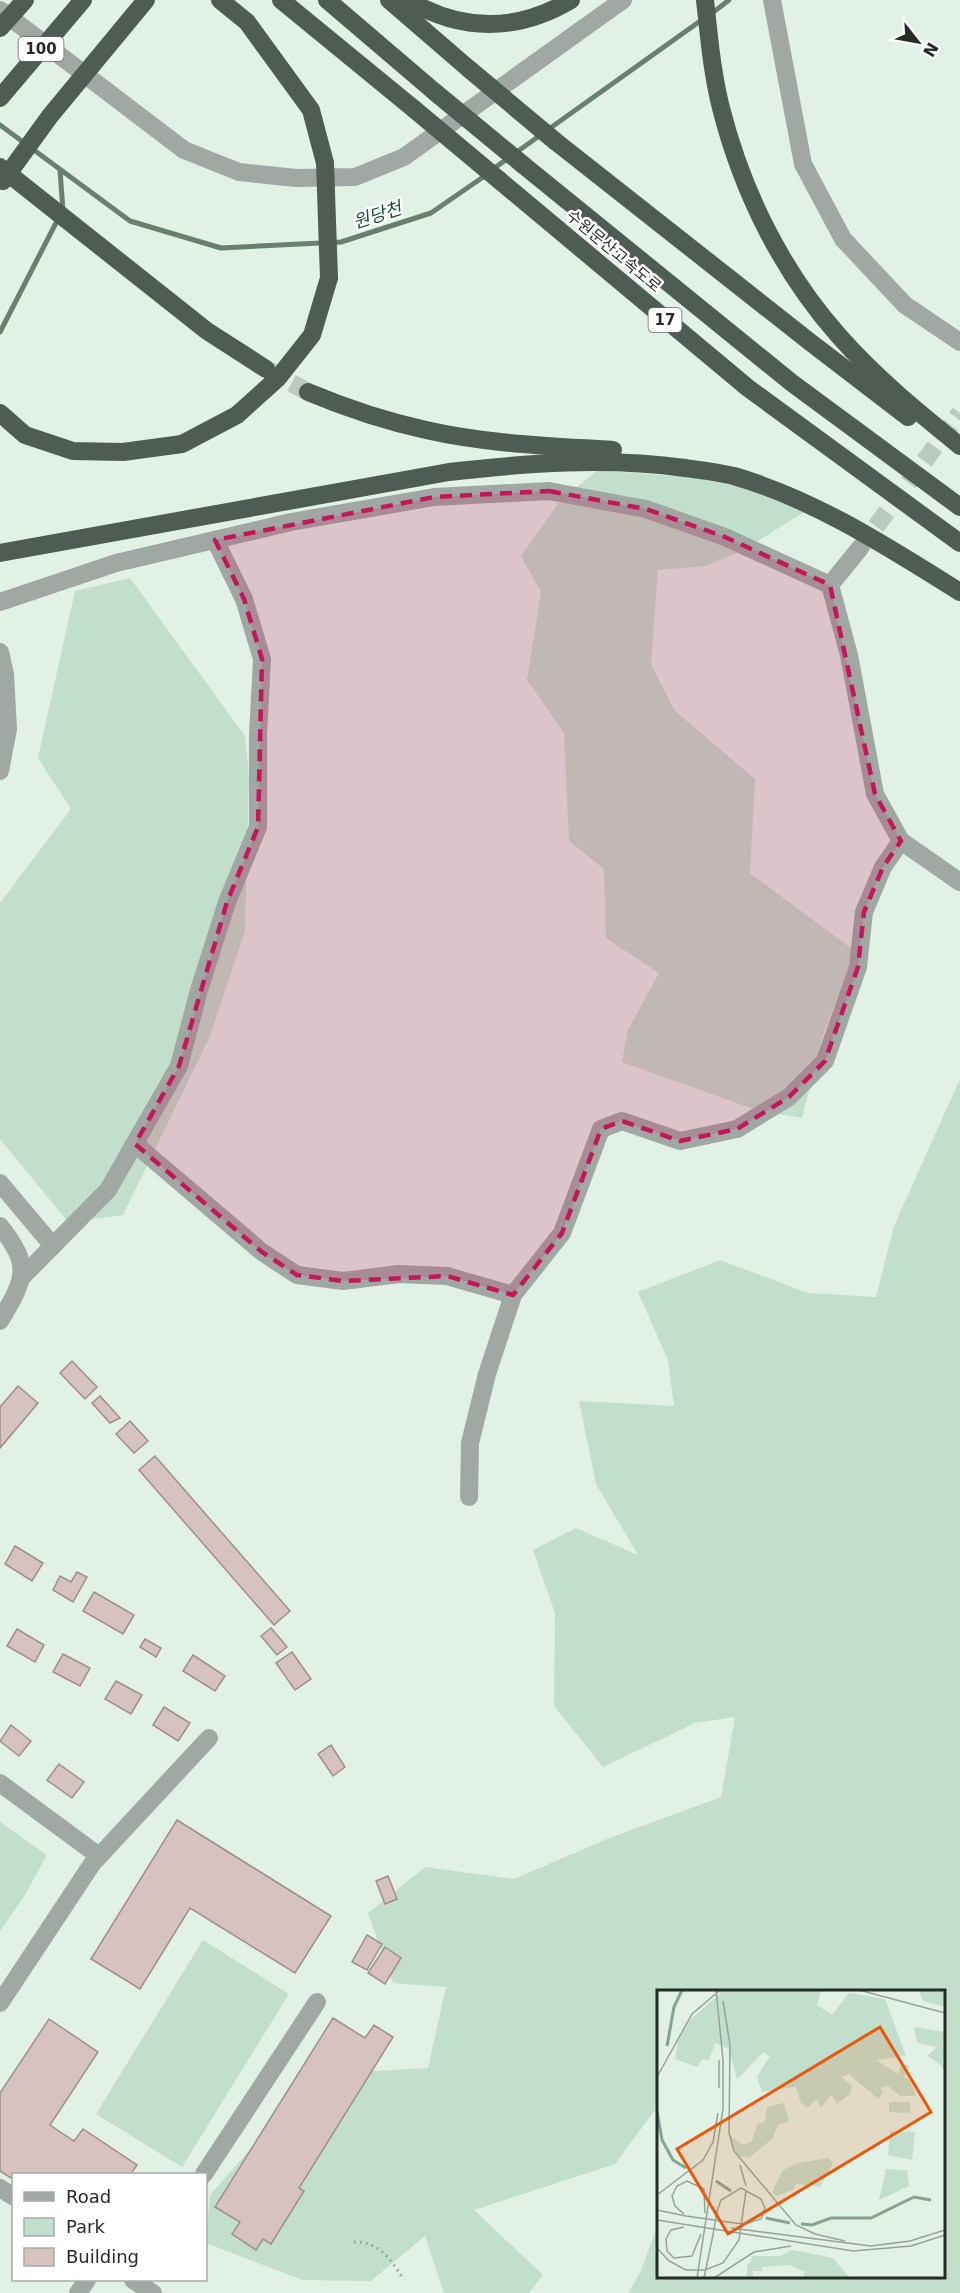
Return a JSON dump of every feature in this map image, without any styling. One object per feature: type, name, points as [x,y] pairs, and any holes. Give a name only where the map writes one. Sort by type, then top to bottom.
[{"type":"highway","name":"100","points":[[0,28],[25,0]]},
{"type":"highway","name":"100","points":[[0,98],[83,0]]},
{"type":"highway","points":[[146,0],[1,175],[42,201],[207,331],[266,369]]},
{"type":"highway","points":[[0,412],[25,435],[74,451],[123,453],[182,444],[237,415],[278,378],[312,335],[329,278],[325,163],[311,110],[247,22],[220,0]]},
{"type":"highway","name":"수원문산고속도로","points":[[280,0],[748,388],[960,543]]},
{"type":"highway","name":"수원문산고속도로","points":[[327,0],[522,164],[766,362],[960,507]]},
{"type":"highway","points":[[389,0],[555,141],[810,342],[960,455]]},
{"type":"highway","points":[[408,0],[442,16],[467,23],[493,26],[512,24],[571,0]]},
{"type":"highway","points":[[705,0],[720,106],[736,159],[756,207],[779,252],[808,296],[859,358],[960,446]]},
{"type":"highway","points":[[308,392],[380,418],[428,430],[471,438],[614,450],[665,457],[705,466],[769,488],[828,513],[887,546],[960,592]]},
{"type":"highway","points":[[0,553],[426,476],[524,463],[604,461],[643,463],[732,476]]},
{"type":"street","points":[[0,10],[184,150],[239,172],[320,178],[355,177],[404,157],[623,0]]},
{"type":"street","points":[[772,2],[802,164],[843,239],[905,305],[960,342]]},
{"type":"street","points":[[0,602],[116,563],[291,522],[434,497],[549,491],[646,509],[725,537],[831,585]]},
{"type":"street","points":[[22,1277],[108,1190],[179,1066],[199,990],[227,902],[258,827],[258,735],[262,658],[244,599],[215,540]]},
{"type":"street","points":[[831,585],[860,549]]},
{"type":"street","points":[[831,585],[849,655],[875,794],[901,841],[960,882]]},
{"type":"street","points":[[0,652],[5,674],[8,729],[0,771]]},
{"type":"street","points":[[469,1497],[470,1443],[487,1374],[513,1295],[562,1233],[601,1129],[622,1121],[680,1141],[737,1130],[789,1097],[825,1060],[858,967],[864,912],[883,867],[901,841]]},
{"type":"street","points":[[135,1144],[262,1252],[297,1275],[343,1281],[399,1274],[447,1276],[513,1295]]},
{"type":"street","points":[[0,1184],[53,1246]]},
{"type":"street","points":[[0,1226],[22,1260],[22,1277],[0,1321]]},
{"type":"street","points":[[0,2003],[77,1885],[99,1856],[208,1738]]},
{"type":"street","points":[[0,1783],[99,1856]]},
{"type":"street","points":[[205,2173],[316,2002]]},
{"type":"street","points":[[136,2281],[153,2293]]},
{"type":"path","points":[[354,2242],[363,2242],[379,2249],[389,2257],[404,2280]]},
{"type":"highlighted area","points":[[549,491],[646,509],[725,537],[830,585],[875,794],[901,841],[883,867],[864,912],[858,967],[825,1061],[789,1097],[737,1129],[680,1141],[622,1121],[601,1129],[562,1233],[513,1295],[447,1276],[343,1281],[297,1275],[262,1252],[135,1144],[179,1066],[227,902],[258,827],[262,659],[244,599],[215,540],[434,497]]},
{"type":"green space","points":[[598,470],[760,483],[815,505],[744,550],[705,566],[658,570],[651,664],[675,711],[755,779],[750,873],[855,951],[824,1032],[802,1118],[756,1110],[622,1062],[627,1032],[659,973],[606,938],[604,869],[569,841],[564,733],[527,680],[541,592],[521,556],[560,501]]},
{"type":"green space","points":[[130,578],[245,736],[249,776],[245,931],[210,1036],[123,1215],[68,1222],[0,1139],[0,903],[71,809],[38,758],[75,591]]},
{"type":"green space","points":[[960,1079],[960,2293],[628,2293],[640,2273],[657,2227],[657,2278],[945,2278],[945,1990],[657,1990],[657,2107],[615,2164],[474,2210],[543,2275],[529,2293],[444,2293],[425,2236],[371,2281],[302,2280],[207,2243],[210,2195],[281,2114],[357,2072],[428,2068],[446,1987],[393,1983],[368,1913],[425,1867],[514,1879],[607,1839],[721,1797],[735,1717],[695,1723],[603,1767],[554,1706],[555,1613],[533,1550],[576,1528],[638,1555],[596,1484],[579,1401],[674,1406],[668,1360],[638,1292],[720,1260],[808,1293],[876,1297],[894,1226]]},
{"type":"green space","points":[[0,1822],[47,1855],[25,1895],[0,1931]]},
{"type":"green space","points":[[203,1940],[289,1994],[182,2167],[96,2114]]},
{"type":"building","points":[[72,1361],[97,1387],[85,1399],[60,1373]]},
{"type":"building","points":[[18,1386],[38,1403],[0,1448],[0,1407]]},
{"type":"building","points":[[100,1396],[120,1418],[110,1423],[92,1403]]},
{"type":"building","points":[[130,1421],[148,1441],[134,1453],[116,1434]]},
{"type":"building","points":[[155,1456],[290,1611],[274,1625],[139,1470]]},
{"type":"building","points":[[15,1546],[43,1563],[32,1581],[5,1564]]},
{"type":"building","points":[[77,1572],[87,1577],[73,1602],[53,1590],[60,1576],[71,1582]]},
{"type":"building","points":[[94,1592],[134,1615],[123,1634],[83,1611]]},
{"type":"building","points":[[271,1628],[287,1647],[277,1655],[261,1636]]},
{"type":"building","points":[[17,1629],[44,1645],[35,1662],[7,1646]]},
{"type":"building","points":[[145,1639],[161,1648],[156,1657],[140,1647]]},
{"type":"building","points":[[292,1652],[311,1679],[295,1690],[276,1663]]},
{"type":"building","points":[[63,1654],[90,1668],[80,1686],[53,1672]]},
{"type":"building","points":[[193,1655],[225,1676],[215,1691],[183,1671]]},
{"type":"building","points":[[116,1681],[142,1695],[131,1714],[105,1699]]},
{"type":"building","points":[[164,1707],[190,1723],[178,1741],[153,1725]]},
{"type":"building","points":[[11,1725],[31,1741],[19,1756],[0,1741]]},
{"type":"building","points":[[331,1745],[345,1767],[333,1776],[318,1754]]},
{"type":"building","points":[[59,1764],[84,1782],[72,1798],[47,1780]]},
{"type":"building","points":[[177,1820],[331,1916],[295,1973],[190,1908],[140,1989],[91,1959]]},
{"type":"building","points":[[388,1876],[397,1899],[385,1904],[376,1881]]},
{"type":"building","points":[[367,1935],[382,1944],[367,1970],[352,1962]]},
{"type":"building","points":[[385,1947],[401,1958],[385,1984],[368,1973]]},
{"type":"building","points":[[333,2018],[365,2038],[374,2025],[393,2037],[299,2188],[304,2191],[271,2244],[263,2239],[256,2250],[232,2234],[240,2222],[215,2207]]},
{"type":"building","points":[[49,2019],[98,2052],[50,2125],[74,2141],[83,2129],[137,2165],[132,2173],[12,2173],[12,2179],[0,2171],[0,2093]]},
{"type":"waterway","name":"원당천","points":[[711,14],[729,0]]},
{"type":"waterway","name":"원당천","points":[[493,169],[703,19]]},
{"type":"waterway","name":"원당천","points":[[0,125],[130,221],[221,248],[341,242],[431,213],[486,175]]},
{"type":"waterway","points":[[60,170],[63,211]]},
{"type":"waterway","points":[[0,332],[58,219]]},
{"type":"tunnel","points":[[268,370],[308,392]]},
{"type":"tunnel","points":[[860,548],[960,413]]}]
